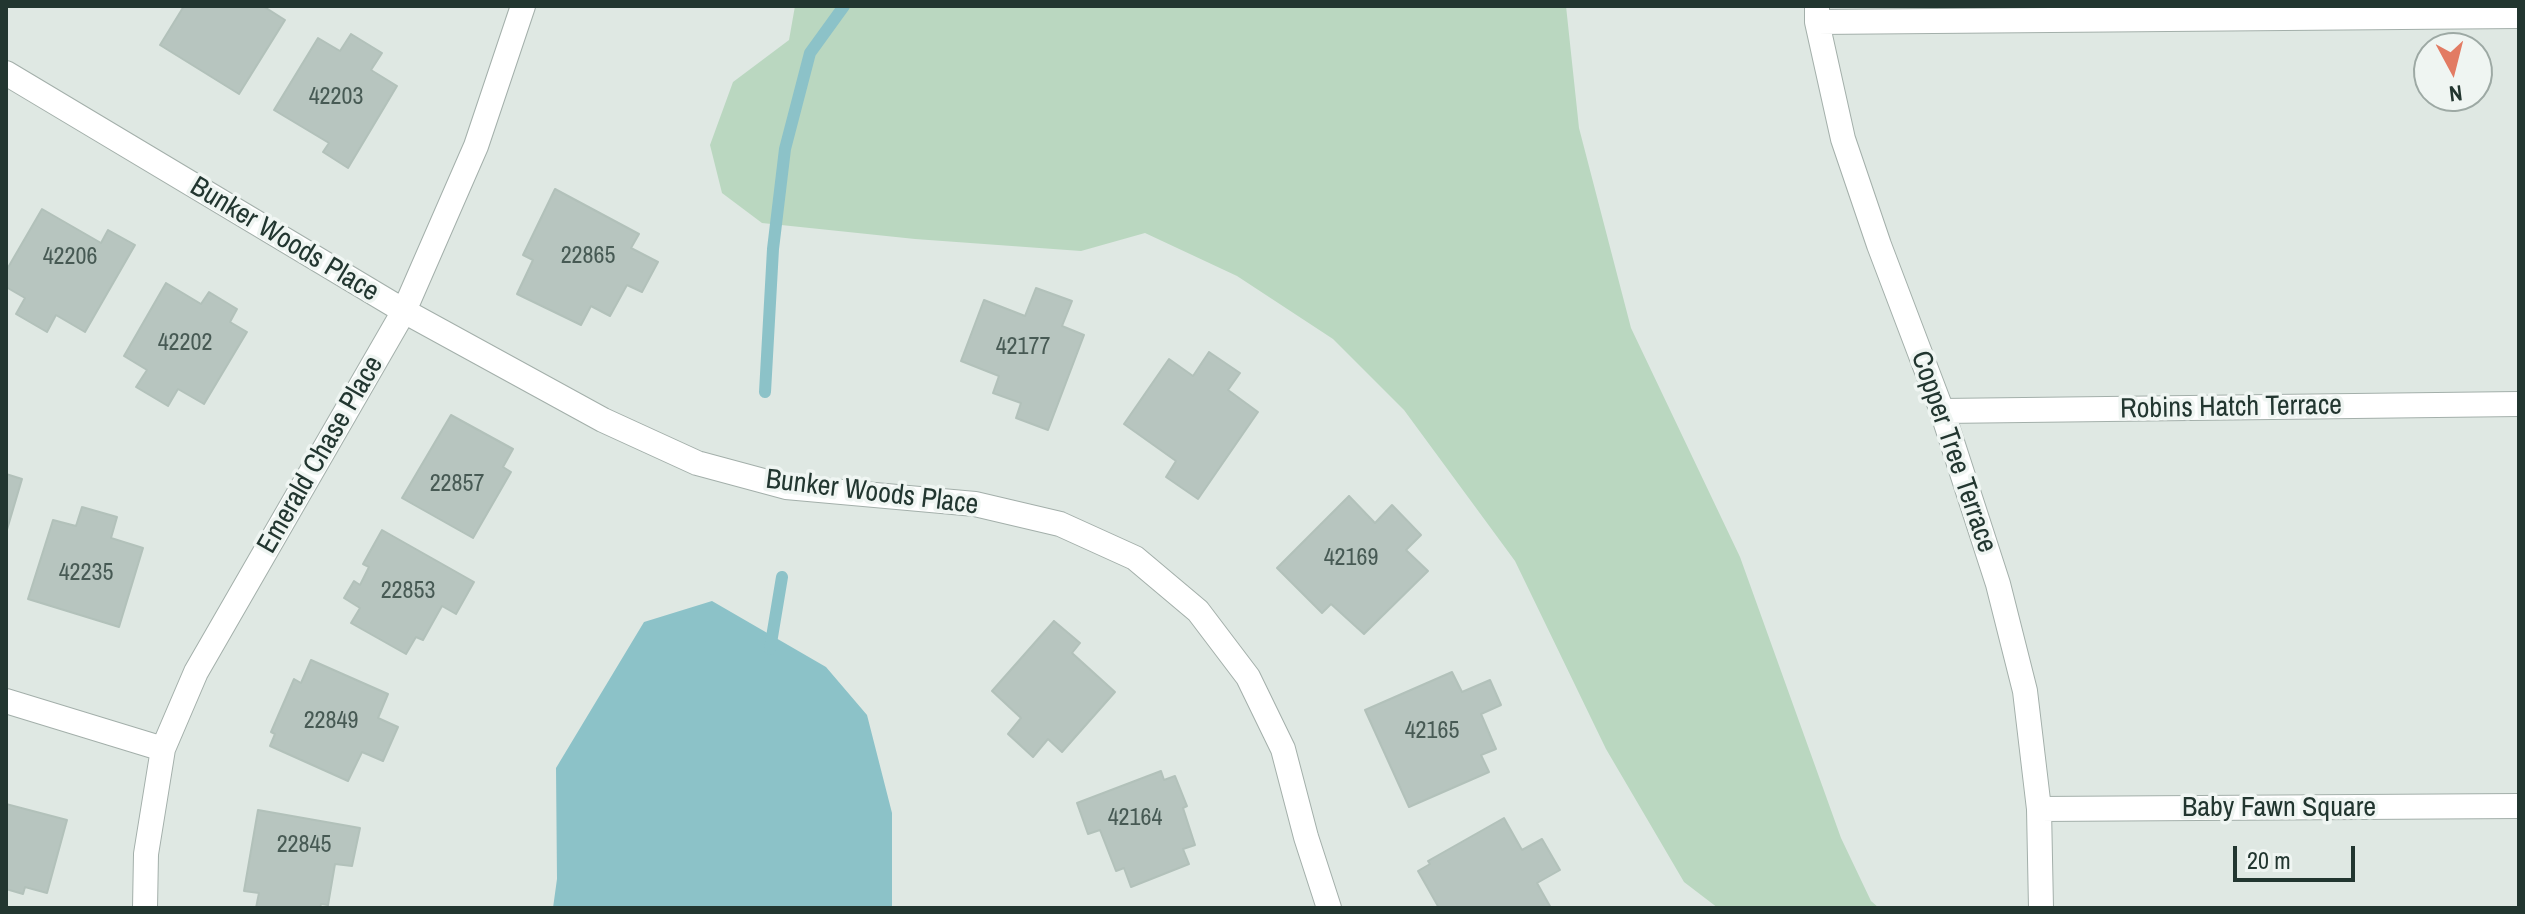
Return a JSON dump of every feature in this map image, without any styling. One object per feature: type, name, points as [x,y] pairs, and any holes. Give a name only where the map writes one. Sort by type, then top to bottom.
[{"type":"street","name":"Emerald Chase Place","points":[[145,908],[146,854],[163,749],[196,672],[404,311],[476,146],[523,6]]},
{"type":"street","points":[[1817,14],[2519,16]]},
{"type":"street","name":"Copper Tree Terrace","points":[[1817,14],[1843,139],[1879,245],[1942,411],[1998,584],[2025,691],[2039,809],[2041,908]]},
{"type":"street","name":"Bunker Woods Place","points":[[6,73],[404,311],[603,420],[697,463],[786,487],[975,504],[1060,524],[1135,558],[1198,611],[1248,677],[1283,749],[1329,908]]},
{"type":"street","name":"Robins Hatch Terrace","points":[[1942,411],[2519,404]]},
{"type":"street","points":[[6,701],[163,749]]},
{"type":"street","name":"Baby Fawn Square","points":[[2039,809],[2519,806]]},
{"type":"green space","points":[[795,6],[1566,6],[1579,128],[1631,328],[1740,557],[1841,838],[1871,901],[1879,908],[1718,908],[1684,882],[1606,749],[1515,561],[1404,410],[1333,339],[1237,276],[1145,233],[1081,251],[915,239],[762,223],[722,193],[710,145],[733,82],[789,40]]},
{"type":"water","points":[[712,601],[826,667],[867,715],[892,813],[892,908],[553,908],[557,879],[556,768],[644,622]]},
{"type":"building","points":[[184,6],[263,6],[285,20],[239,94],[160,45]]},
{"type":"building","points":[[351,34],[382,53],[371,70],[397,86],[348,168],[323,152],[329,143],[274,110],[318,38],[340,51]]},
{"type":"building","points":[[555,189],[639,234],[631,248],[658,262],[642,292],[627,285],[610,316],[591,306],[581,325],[517,294],[533,260],[523,255]]},
{"type":"building","points":[[42,209],[101,243],[108,230],[135,245],[85,332],[56,315],[47,332],[16,314],[25,298],[6,287],[6,271]]},
{"type":"building","points":[[166,283],[201,304],[209,292],[237,309],[230,322],[247,332],[204,404],[178,389],[168,406],[136,387],[147,370],[124,356]]},
{"type":"building","points":[[1036,288],[1072,301],[1062,326],[1084,335],[1048,430],[1016,418],[1021,403],[993,393],[999,376],[961,361],[984,300],[1025,316]]},
{"type":"building","points":[[1209,352],[1240,373],[1228,390],[1258,412],[1198,499],[1166,477],[1176,461],[1124,424],[1169,359],[1193,376]]},
{"type":"building","points":[[451,415],[513,449],[503,467],[511,472],[473,538],[402,498]]},
{"type":"building","points":[[6,474],[22,479],[6,533]]},
{"type":"building","points":[[1349,496],[1375,523],[1392,505],[1421,535],[1406,550],[1428,571],[1364,634],[1331,604],[1322,613],[1277,568]]},
{"type":"building","points":[[82,507],[117,517],[111,538],[143,548],[119,627],[28,599],[53,520],[76,526]]},
{"type":"building","points":[[382,530],[474,582],[456,614],[442,606],[423,640],[416,637],[406,654],[351,623],[360,608],[344,598],[354,581],[360,585],[369,567],[363,564]]},
{"type":"building","points":[[1054,621],[1080,643],[1072,653],[1115,692],[1062,752],[1048,739],[1033,757],[1008,734],[1021,718],[992,691]]},
{"type":"building","points":[[311,660],[388,694],[378,718],[398,727],[383,761],[362,752],[348,781],[270,746],[275,734],[271,732],[294,679],[301,683]]},
{"type":"building","points":[[1452,672],[1462,692],[1490,680],[1501,705],[1481,714],[1496,749],[1481,755],[1489,772],[1409,807],[1365,710]]},
{"type":"building","points":[[1161,771],[1164,780],[1175,776],[1187,806],[1183,808],[1195,845],[1183,849],[1189,864],[1131,887],[1124,868],[1116,871],[1100,830],[1088,834],[1077,803]]},
{"type":"building","points":[[6,804],[67,820],[47,893],[25,887],[23,894],[6,889]]},
{"type":"building","points":[[258,810],[360,828],[352,866],[335,864],[328,905],[321,904],[320,908],[256,908],[259,893],[244,891]]},
{"type":"building","points":[[1504,818],[1522,850],[1542,839],[1560,870],[1537,883],[1551,908],[1439,908],[1418,871],[1430,864],[1428,861]]},
{"type":"waterway","points":[[765,392],[773,249],[785,149],[810,53],[844,6]]},
{"type":"waterway","points":[[770,649],[782,577]]}]
